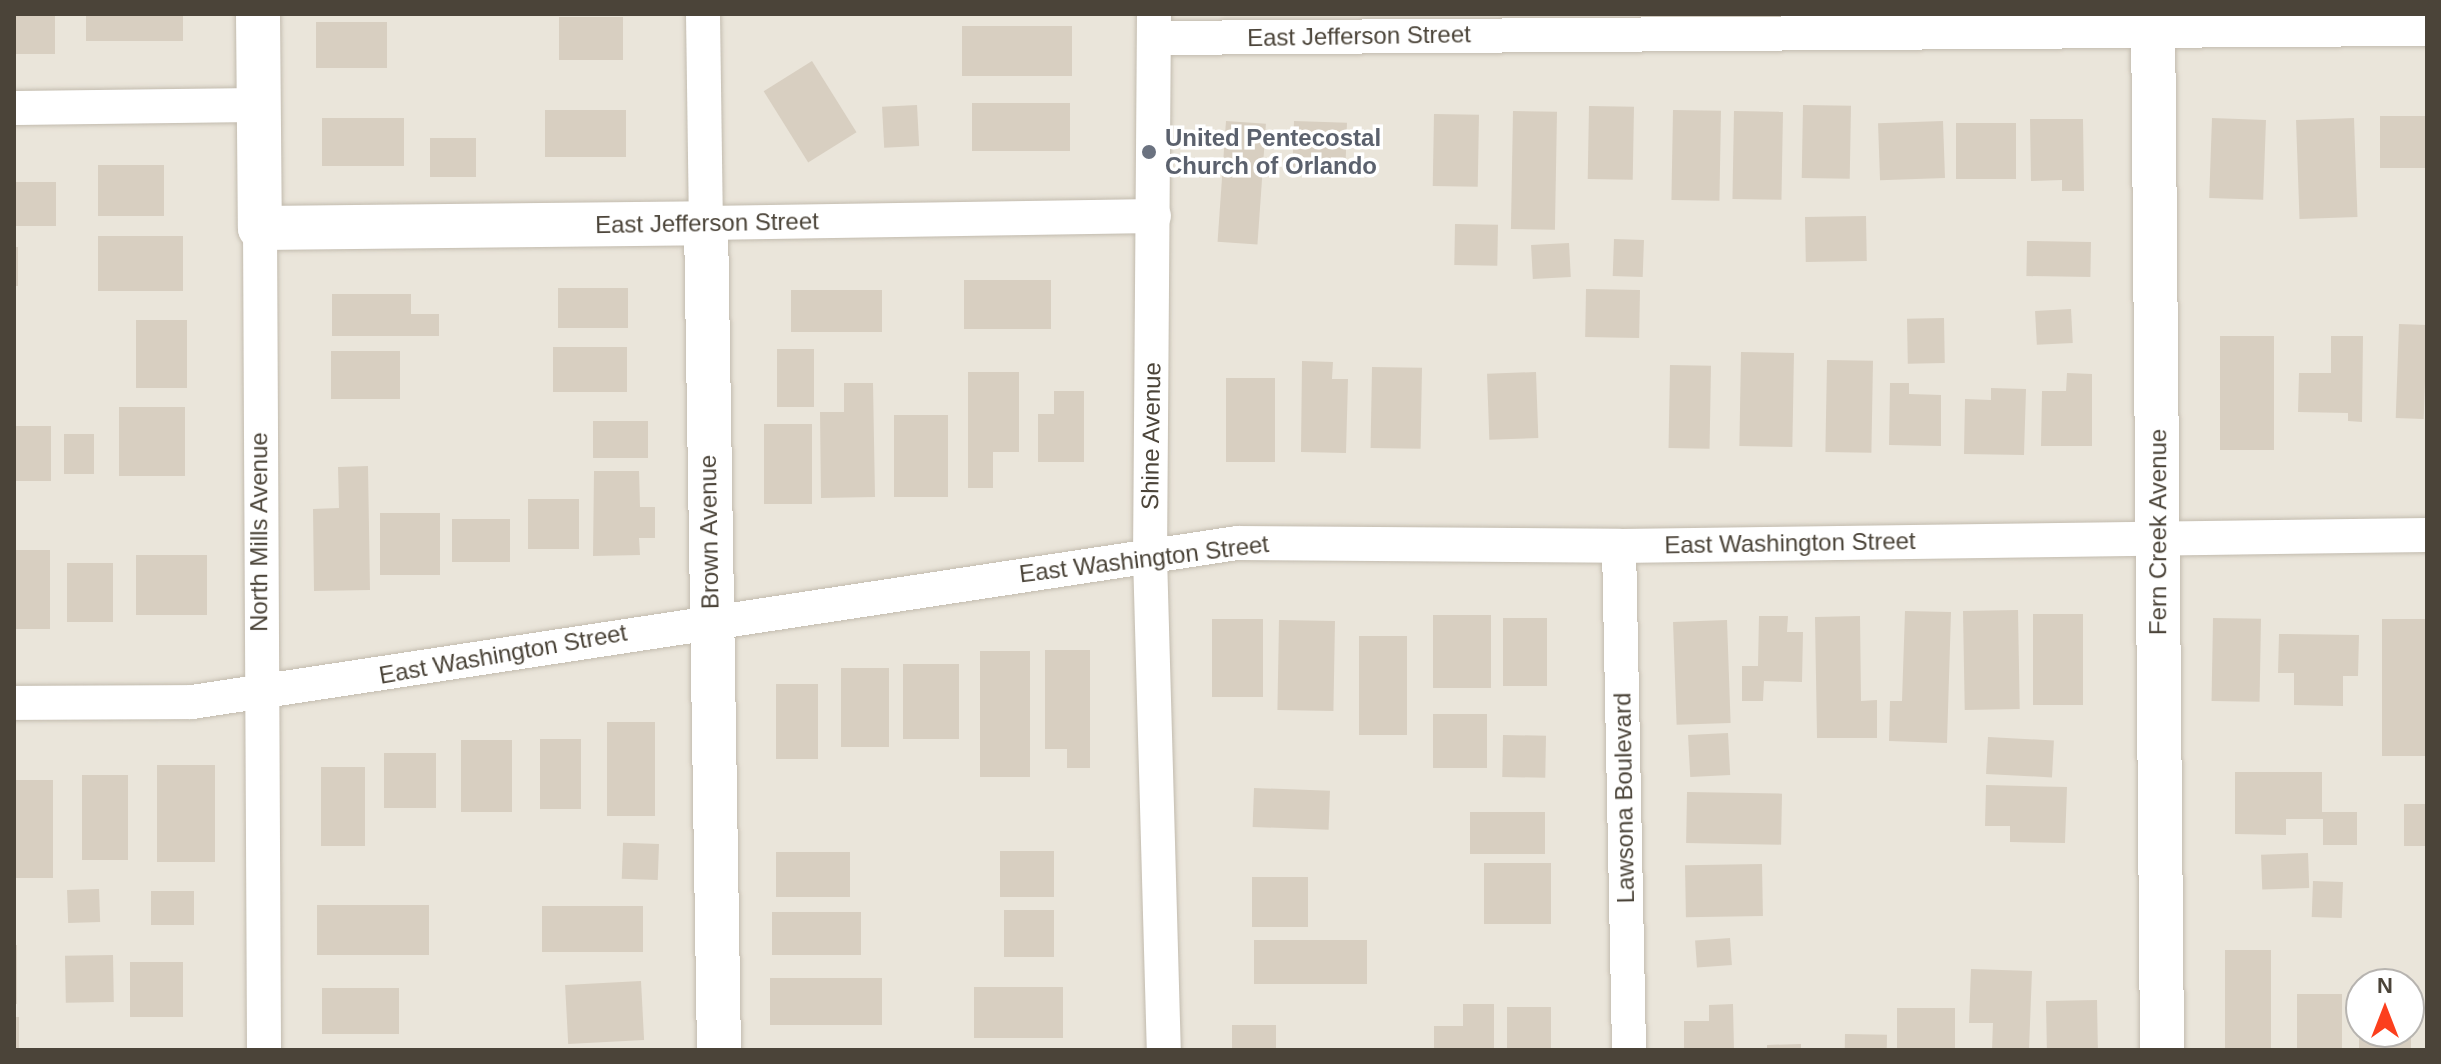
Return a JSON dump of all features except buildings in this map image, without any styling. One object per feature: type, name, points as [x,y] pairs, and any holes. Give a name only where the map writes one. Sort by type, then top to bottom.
[{"type":"street","name":"North Mills Avenue","points":[[258,14],[259,693],[264,1050]]},
{"type":"street","name":"Brown Avenue","points":[[703,14],[719,1050]]},
{"type":"street","name":"East Jefferson Street","points":[[1154,26],[2153,21],[2427,29]]},
{"type":"street","name":"Fern Creek Avenue","points":[[2153,21],[2162,1050]]},
{"type":"street","name":"Shine Avenue","points":[[1154,26],[1150,556],[1164,1050]]},
{"type":"street","points":[[14,108],[258,105]]},
{"type":"street","name":"East Jefferson Street","points":[[260,228],[1154,216]]},
{"type":"street","name":"East Washington Street","points":[[14,703],[192,702],[710,618],[1150,556],[1322,540],[1619,546],[2158,535],[2427,535]]},
{"type":"street","name":"Lawsona Boulevard","points":[[1619,546],[1629,1050]]},
{"type":"shaded area","points":[[14,14],[2427,14],[2427,1050],[14,1050]]},
{"type":"place","name":"United Pentecostal Church of Orlando","points":[[1149,152]]}]
